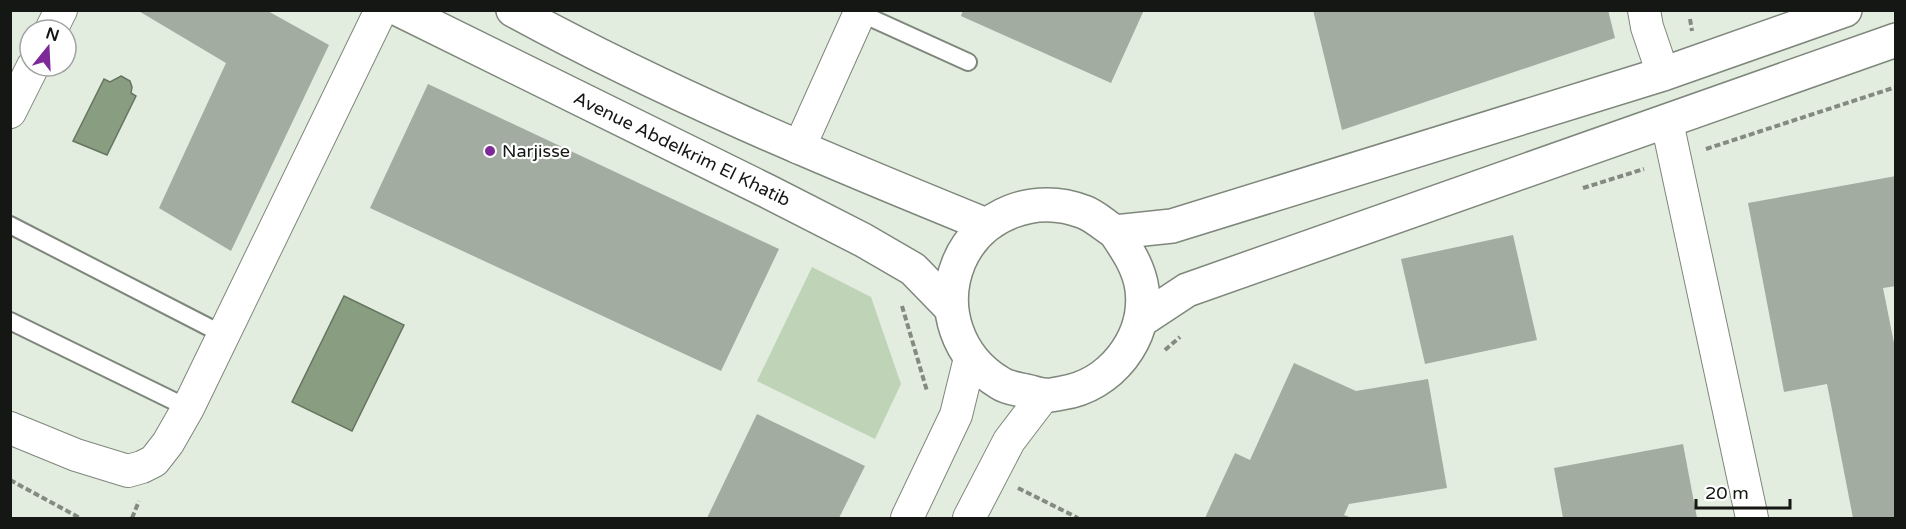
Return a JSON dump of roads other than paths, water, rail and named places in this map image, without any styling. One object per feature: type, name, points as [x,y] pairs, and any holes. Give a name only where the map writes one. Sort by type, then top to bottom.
[{"type":"street","points":[[10,428],[76,455],[128,471],[154,461],[168,443],[188,408],[381,10]]},
{"type":"street","name":"Avenue Abdelkrim El Khatib","points":[[400,10],[767,191],[913,269],[950,307]]},
{"type":"street","points":[[513,10],[587,49],[799,148],[986,225]]},
{"type":"street","points":[[1644,10],[1647,27],[1663,74]]},
{"type":"street","points":[[1114,232],[1172,226],[1663,74],[1845,10]]},
{"type":"street","points":[[799,148],[860,12]]},
{"type":"street","points":[[1140,321],[1187,290],[1896,40]]},
{"type":"street","points":[[10,111],[27,78]]},
{"type":"street","points":[[1667,122],[1752,519]]},
{"type":"street","points":[[1052,204],[1086,212],[1114,232],[1133,258],[1142,289],[1140,321],[1128,351],[1106,375],[1078,390],[1044,395],[1001,384],[970,358],[958,337],[950,307],[953,276],[965,248],[986,225],[1017,208],[1052,204]]},
{"type":"street","points":[[907,519],[956,415],[970,358]]},
{"type":"street","points":[[969,519],[990,474],[1009,441],[1044,395]]},
{"type":"lane","points":[[860,12],[968,62]]},
{"type":"lane","points":[[10,225],[224,335]]},
{"type":"lane","points":[[10,321],[188,408]]},
{"type":"place","name":"Narjisse","points":[[490,151]]}]
